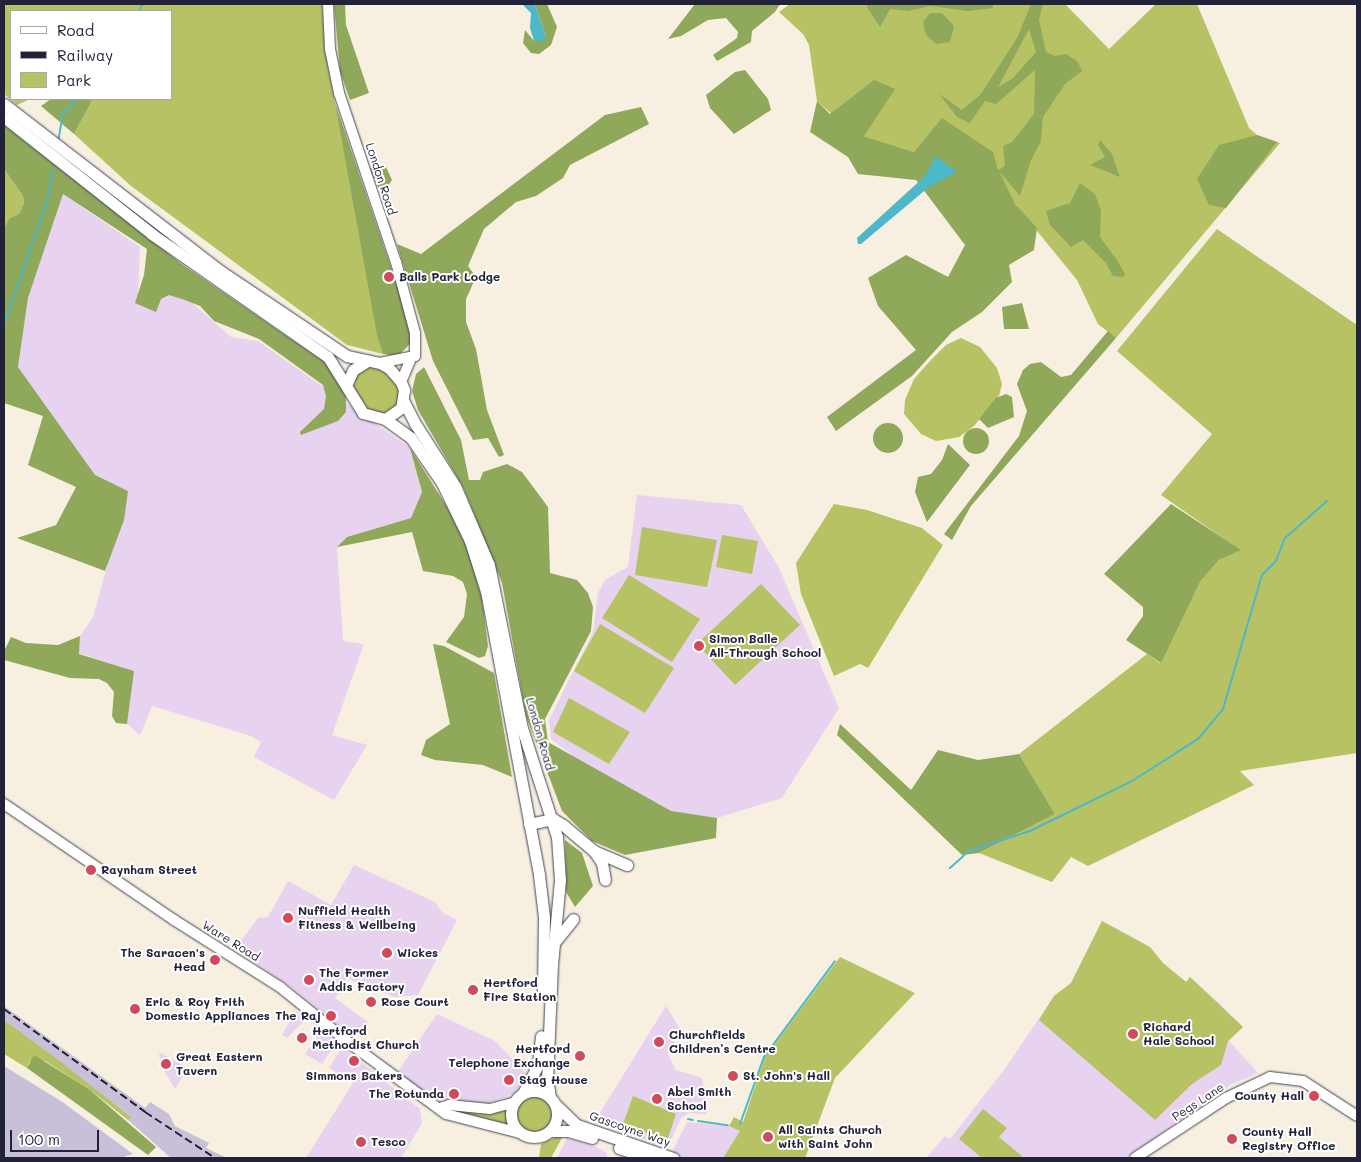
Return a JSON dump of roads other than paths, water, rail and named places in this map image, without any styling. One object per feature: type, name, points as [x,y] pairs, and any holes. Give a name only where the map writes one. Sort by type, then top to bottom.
[{"type":"highway","points":[[4,104],[219,270],[338,351],[366,362],[380,363],[401,382],[404,400],[401,408],[386,420],[364,413],[352,398],[347,383],[321,351],[176,252],[4,117]]},
{"type":"highway","points":[[347,383],[353,370],[366,362]]},
{"type":"highway","name":"London Road","points":[[404,400],[416,425],[455,486],[489,565],[522,728],[553,819],[560,880],[553,944],[547,1070],[553,1100]]},
{"type":"highway","name":"London Road","points":[[386,420],[406,432],[432,467],[473,549],[490,611],[541,891],[544,959],[540,1057],[523,1093]]},
{"type":"highway","points":[[529,824],[553,819],[594,851],[627,865]]},
{"type":"highway","points":[[594,851],[602,863],[605,880]]},
{"type":"highway","points":[[553,944],[572,919]]},
{"type":"highway","points":[[542,1091],[553,1100],[556,1123],[550,1131],[537,1137],[520,1133],[512,1120],[513,1103],[523,1093],[542,1091]]},
{"type":"highway","name":"Gascoyne Way","points":[[553,1100],[577,1125],[673,1158]]},
{"type":"highway","name":"Gascoyne Way","points":[[550,1131],[579,1134],[648,1158]]},
{"type":"main road","name":"London Road","points":[[328,4],[330,49],[339,93],[410,310],[417,350],[411,358],[401,382]]},
{"type":"main road","points":[[380,363],[411,358]]},
{"type":"main road","name":"Ware Road","points":[[4,804],[174,920],[280,987],[352,1045],[446,1114],[520,1133]]},
{"type":"main road","name":"Pegs Lane","points":[[1135,1158],[1242,1088],[1278,1077],[1296,1079],[1317,1088],[1357,1116]]},
{"type":"main road","points":[[440,1108],[449,1105],[490,1109],[513,1103]]},
{"type":"water","points":[[522,4],[535,4],[546,37],[544,41],[534,41],[530,28],[531,13]]},
{"type":"water","points":[[936,156],[957,172],[929,187],[861,244],[858,244],[857,238],[924,177]]},
{"type":"waterway","points":[[139,10],[143,4]]},
{"type":"waterway","points":[[58,142],[63,114],[75,100]]},
{"type":"waterway","points":[[4,325],[47,201],[53,170]]},
{"type":"waterway","points":[[950,868],[969,851],[1030,831],[1132,781],[1198,739],[1223,709],[1262,575],[1276,561],[1285,538],[1327,501]]},
{"type":"waterway","points":[[740,1124],[764,1057],[835,961]]},
{"type":"waterway","points":[[688,1119],[693,1120]]},
{"type":"waterway","points":[[698,1121],[728,1125]]},
{"type":"railway","points":[[4,1009],[145,1112],[215,1158]]},
{"type":"place","name":"Balls Park Lodge","points":[[389,277]]},
{"type":"place","name":"Simon Balle All-Through School","points":[[699,646]]},
{"type":"place","name":"Raynham Street","points":[[91,870]]},
{"type":"place","name":"Nuffield Health Fitness & Wellbeing","points":[[288,918]]},
{"type":"place","name":"Wickes","points":[[387,953]]},
{"type":"place","name":"The Saracen's Head","points":[[215,960]]},
{"type":"place","name":"The Former Addis Factory","points":[[309,980]]},
{"type":"place","name":"Hertford Fire Station","points":[[473,990]]},
{"type":"place","name":"Rose Court","points":[[371,1002]]},
{"type":"place","name":"Eric & Roy Frith Domestic Appliances","points":[[135,1009]]},
{"type":"place","name":"The Raj","points":[[331,1016]]},
{"type":"place","name":"Richard Hale School","points":[[1133,1034]]},
{"type":"place","name":"Hertford Methodist Church","points":[[302,1038]]},
{"type":"place","name":"Churchfields Children’s Centre","points":[[659,1042]]},
{"type":"place","name":"Hertford Telephone Exchange","points":[[580,1056]]},
{"type":"place","name":"Simmons Bakers","points":[[354,1061]]},
{"type":"place","name":"Great Eastern Tavern","points":[[166,1064]]},
{"type":"place","name":"St. John's Hall","points":[[733,1076]]},
{"type":"place","name":"Stag House","points":[[509,1080]]},
{"type":"place","name":"The Rotunda","points":[[454,1094]]},
{"type":"place","name":"County Hall","points":[[1314,1096]]},
{"type":"place","name":"Abel Smith School","points":[[657,1099]]},
{"type":"place","name":"All Saints Church with Saint John","points":[[768,1137]]},
{"type":"place","name":"County Hall Registry Office","points":[[1232,1139]]},
{"type":"place","name":"Tesco","points":[[361,1142]]}]
